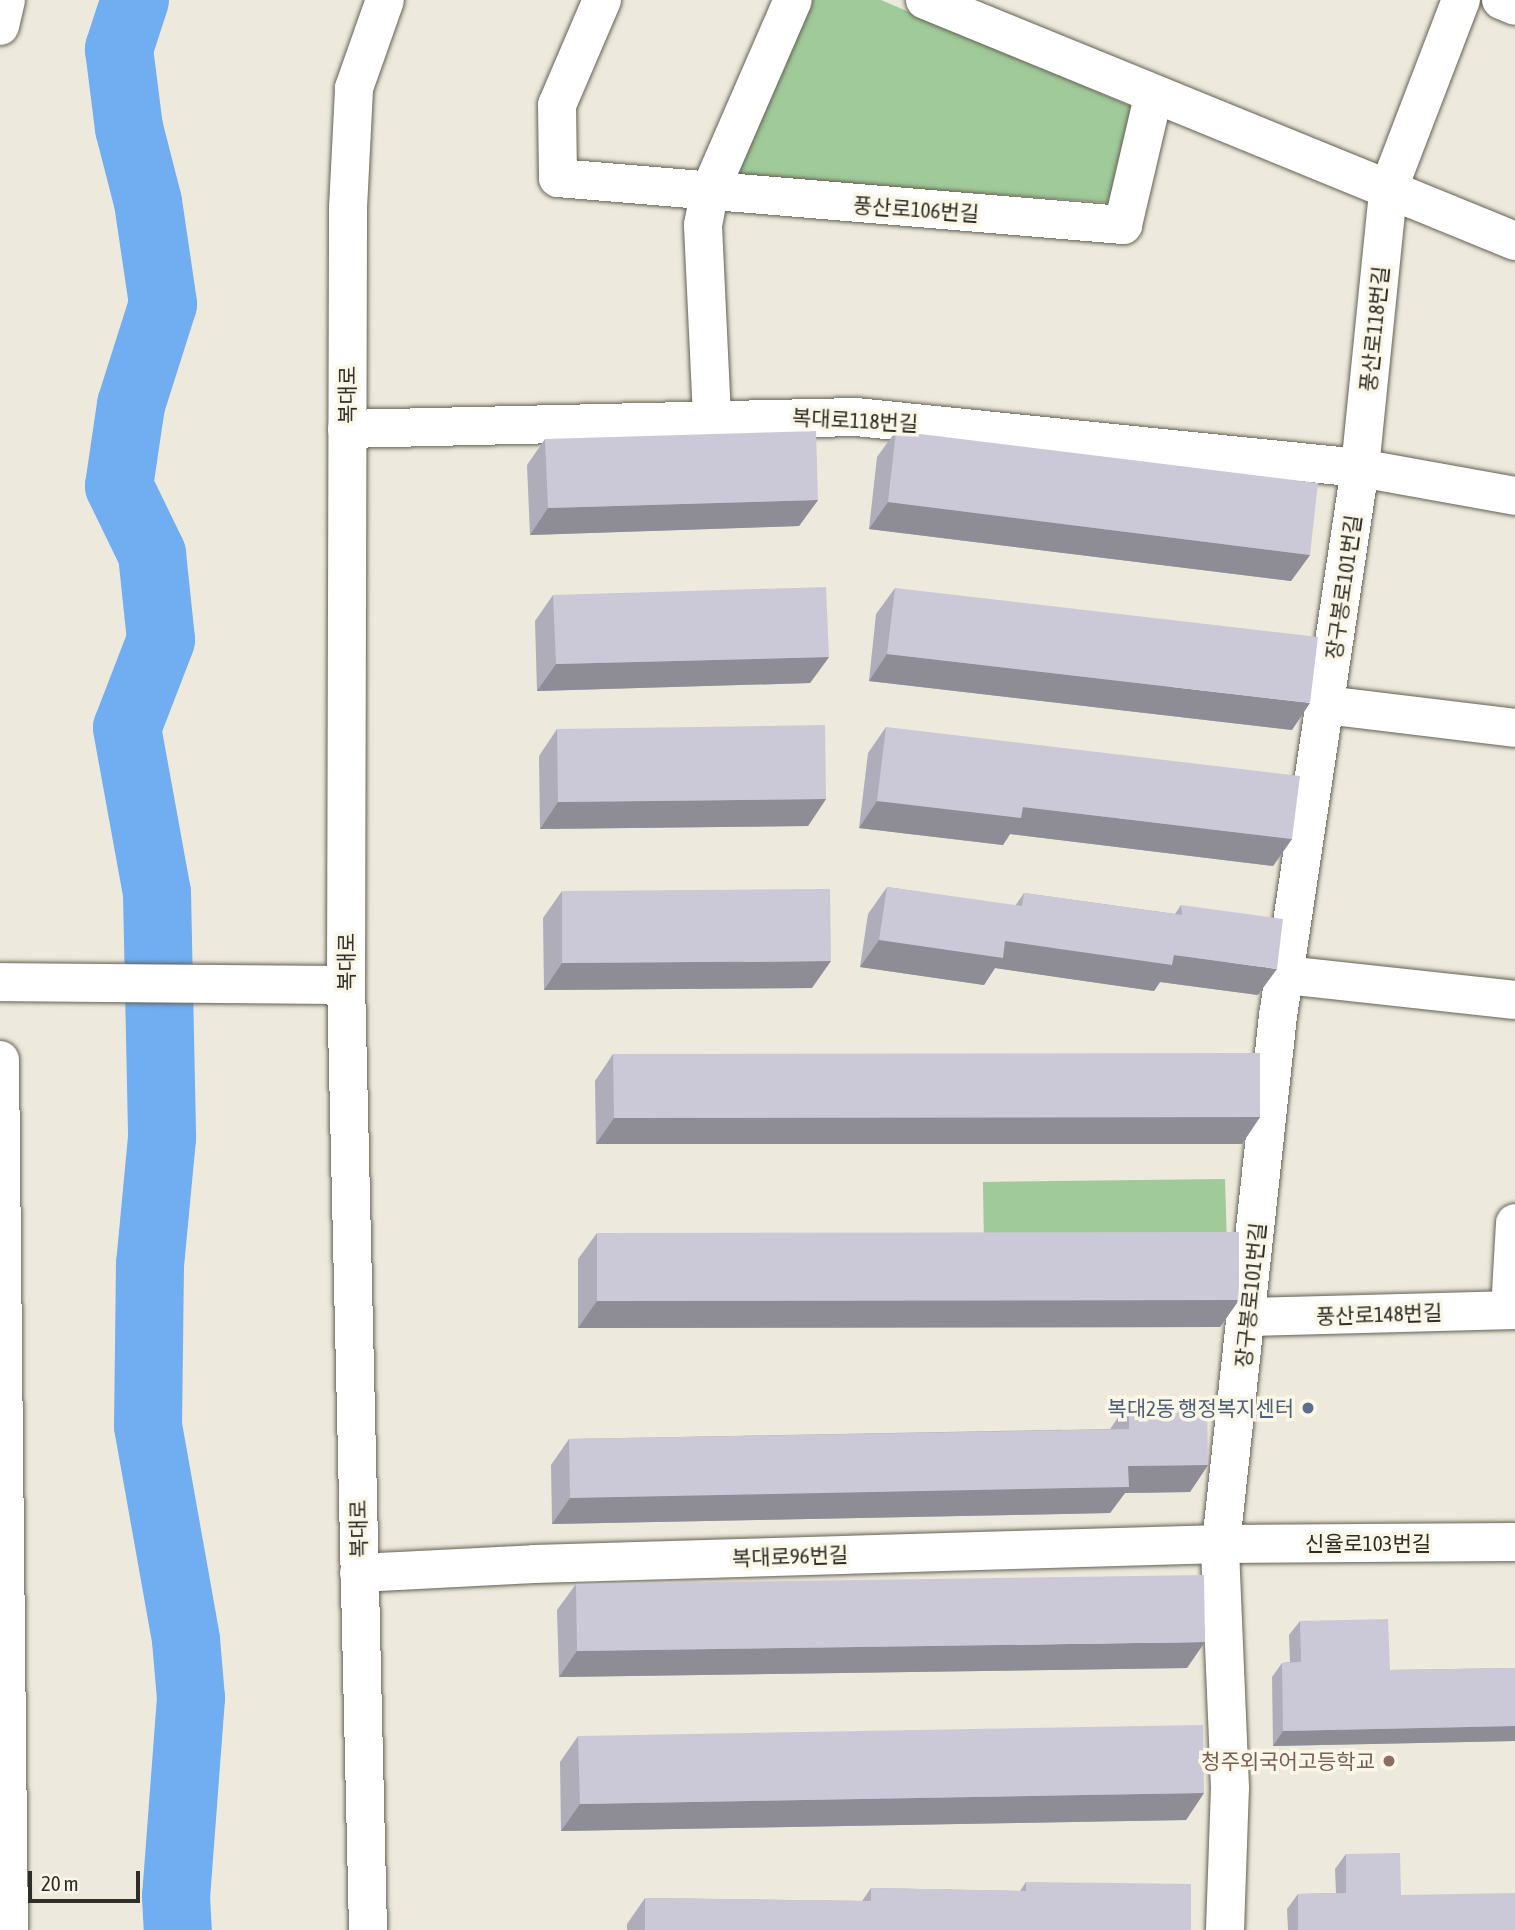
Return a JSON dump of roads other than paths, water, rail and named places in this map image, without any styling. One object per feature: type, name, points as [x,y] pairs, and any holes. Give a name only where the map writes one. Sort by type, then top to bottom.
[{"type":"street","points":[[0,26],[6,0]]},
{"type":"street","name":"복대로","points":[[368,1930],[346,985],[347,429],[354,88],[385,0]]},
{"type":"street","name":"풍산로106번길","points":[[602,0],[558,105],[558,178],[709,193],[1123,225],[1153,97]]},
{"type":"street","points":[[712,417],[703,225],[709,193],[793,0]]},
{"type":"street","points":[[925,0],[1153,97],[1515,241]]},
{"type":"street","name":"풍산로118번길","points":[[1360,468],[1388,190],[1461,0]]},
{"type":"street","points":[[1501,0],[1515,6]]},
{"type":"street","name":"복대로118번길","points":[[347,429],[712,417],[856,417],[1360,468],[1515,496]]},
{"type":"street","name":"장구봉로101번길","points":[[1226,1930],[1230,1788],[1222,1544],[1285,975],[1360,468]]},
{"type":"street","points":[[1325,705],[1515,728]]},
{"type":"street","points":[[1285,975],[1515,1000]]},
{"type":"street","points":[[12,982],[346,985]]},
{"type":"street","points":[[0,1060],[2,1704],[9,1930]]},
{"type":"street","name":"풍산로148번길","points":[[1249,1317],[1512,1310],[1515,1223]]},
{"type":"street","name":"신율로103번길","points":[[1222,1544],[1515,1542]]},
{"type":"street","name":"복대로96번길","points":[[359,1573],[547,1563],[1222,1544]]},
{"type":"waterway","points":[[135,0],[119,49],[129,128],[148,202],[163,304],[131,405],[119,486],[152,554],[161,640],[127,728],[157,893],[162,1138],[150,1264],[148,1426],[186,1640],[191,1698],[176,1896],[178,1930]]},
{"type":"place","name":"복대2동 행정복지센터","points":[[1308,1408]]},
{"type":"place","name":"청주외국어고등학교","points":[[1389,1761]]}]
